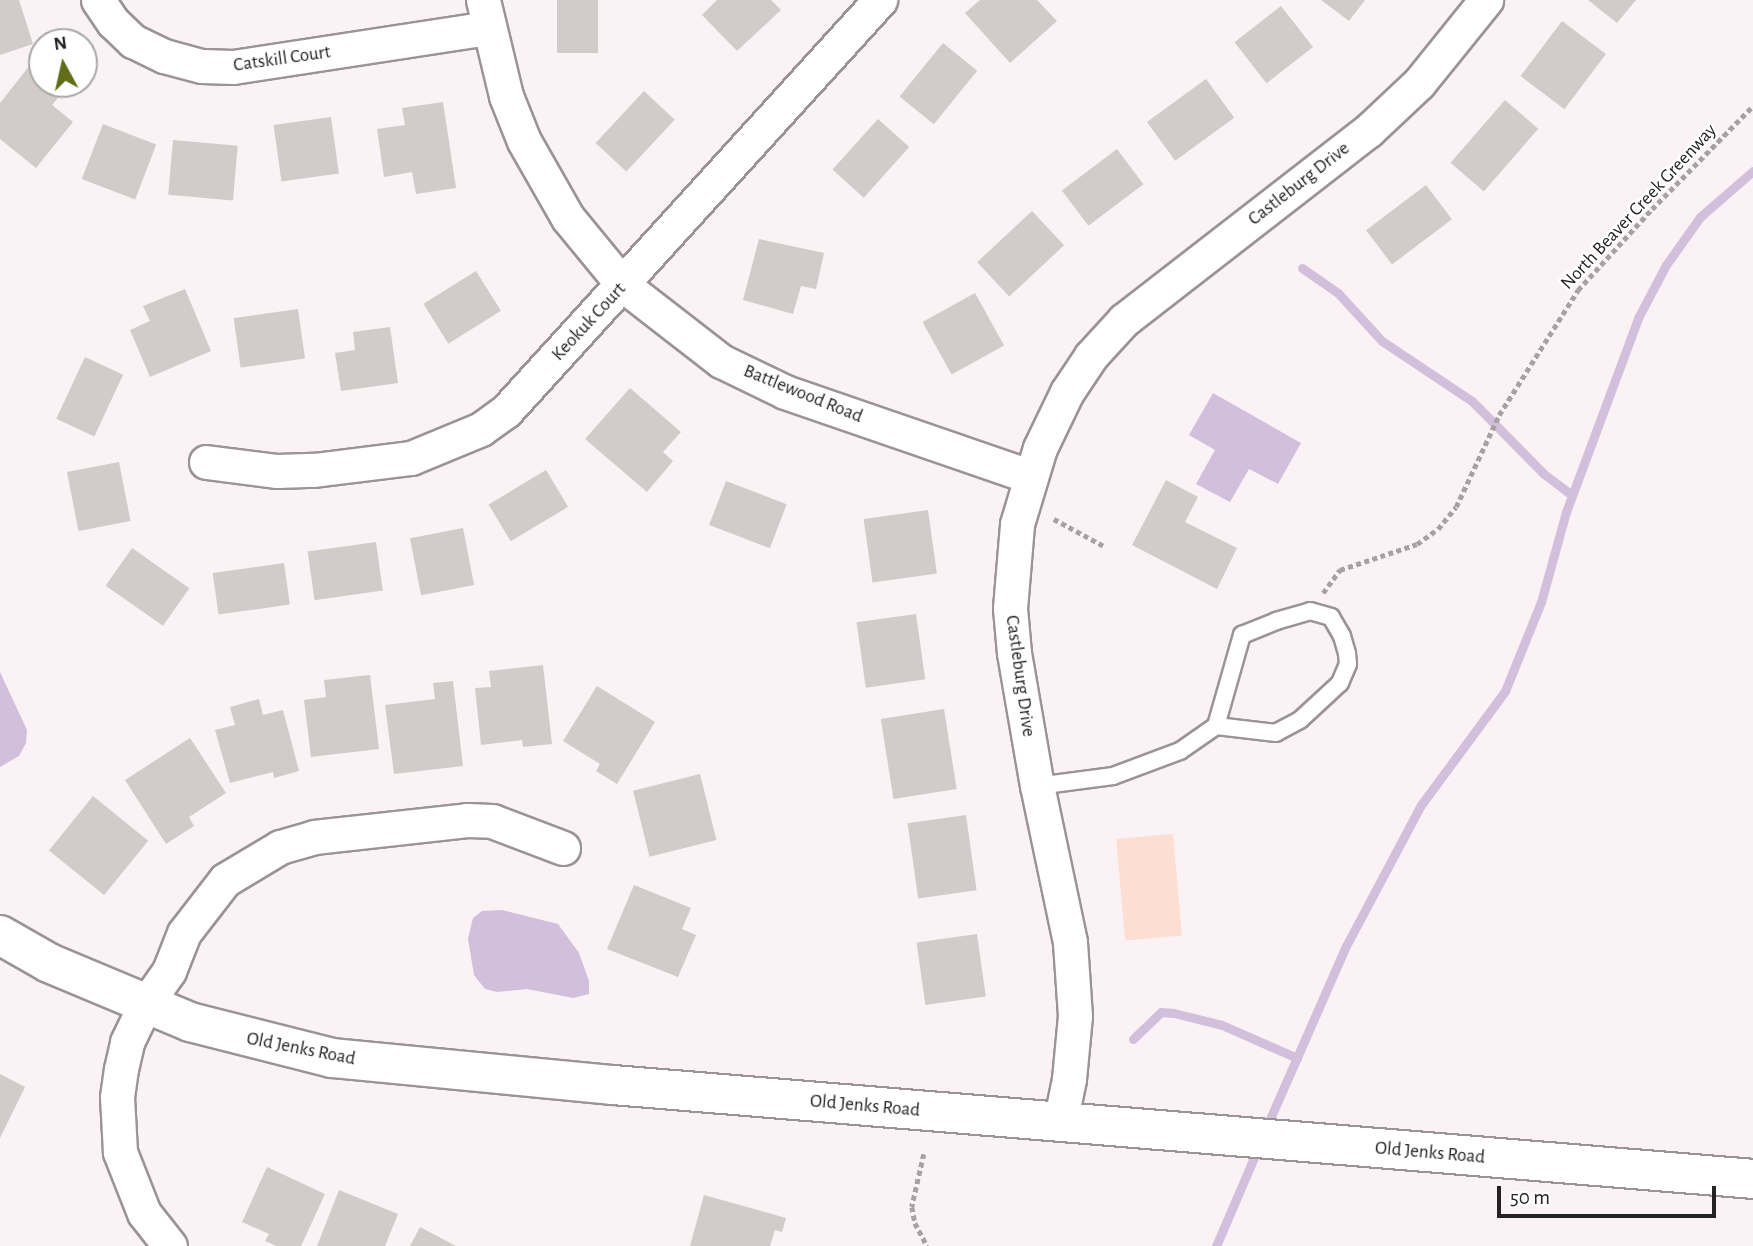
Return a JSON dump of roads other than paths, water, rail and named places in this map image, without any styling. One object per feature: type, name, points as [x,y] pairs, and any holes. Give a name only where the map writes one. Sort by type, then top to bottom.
[{"type":"street","name":"Catskill Court","points":[[98,0],[113,22],[133,41],[164,56],[202,66],[233,67],[486,14]]},
{"type":"street","name":"Keokuk Court","points":[[206,462],[277,471],[314,470],[411,458],[481,429],[506,411],[880,0]]},
{"type":"street","name":"Castleburg Drive","points":[[1060,1122],[1069,1079],[1075,1016],[1071,954],[1037,786],[1014,653],[1010,608],[1017,524],[1029,476],[1067,392],[1091,356],[1124,320],[1368,131],[1419,83],[1486,0]]},
{"type":"street","name":"Battlewood Road","points":[[486,14],[506,96],[544,180],[568,218],[623,285],[711,354],[785,392],[1029,476]]},
{"type":"street","points":[[170,1246],[144,1213],[120,1152],[117,1097],[121,1069],[127,1042],[145,1005],[169,971],[184,933],[225,880],[280,847],[314,837],[467,820],[492,821],[564,848]]},
{"type":"street","name":"Old Jenks Road","points":[[0,934],[48,963],[145,1005],[229,1034],[332,1058],[589,1083],[1753,1179]]},
{"type":"lane","points":[[1037,786],[1113,776],[1180,751],[1216,726],[1242,635],[1310,611],[1331,617],[1342,636],[1347,654],[1348,664],[1340,683],[1300,720],[1276,733],[1216,726]]},
{"type":"waterway","points":[[1266,1128],[1346,946],[1421,805],[1505,691],[1541,602],[1566,512],[1638,318],[1666,265],[1700,217],[1753,171]]},
{"type":"waterway","points":[[1302,268],[1338,293],[1382,341],[1472,401],[1544,474],[1572,495]]},
{"type":"waterway","points":[[1133,1039],[1161,1012],[1174,1013],[1222,1025],[1297,1058]]},
{"type":"waterway","points":[[1216,1246],[1258,1148]]}]
